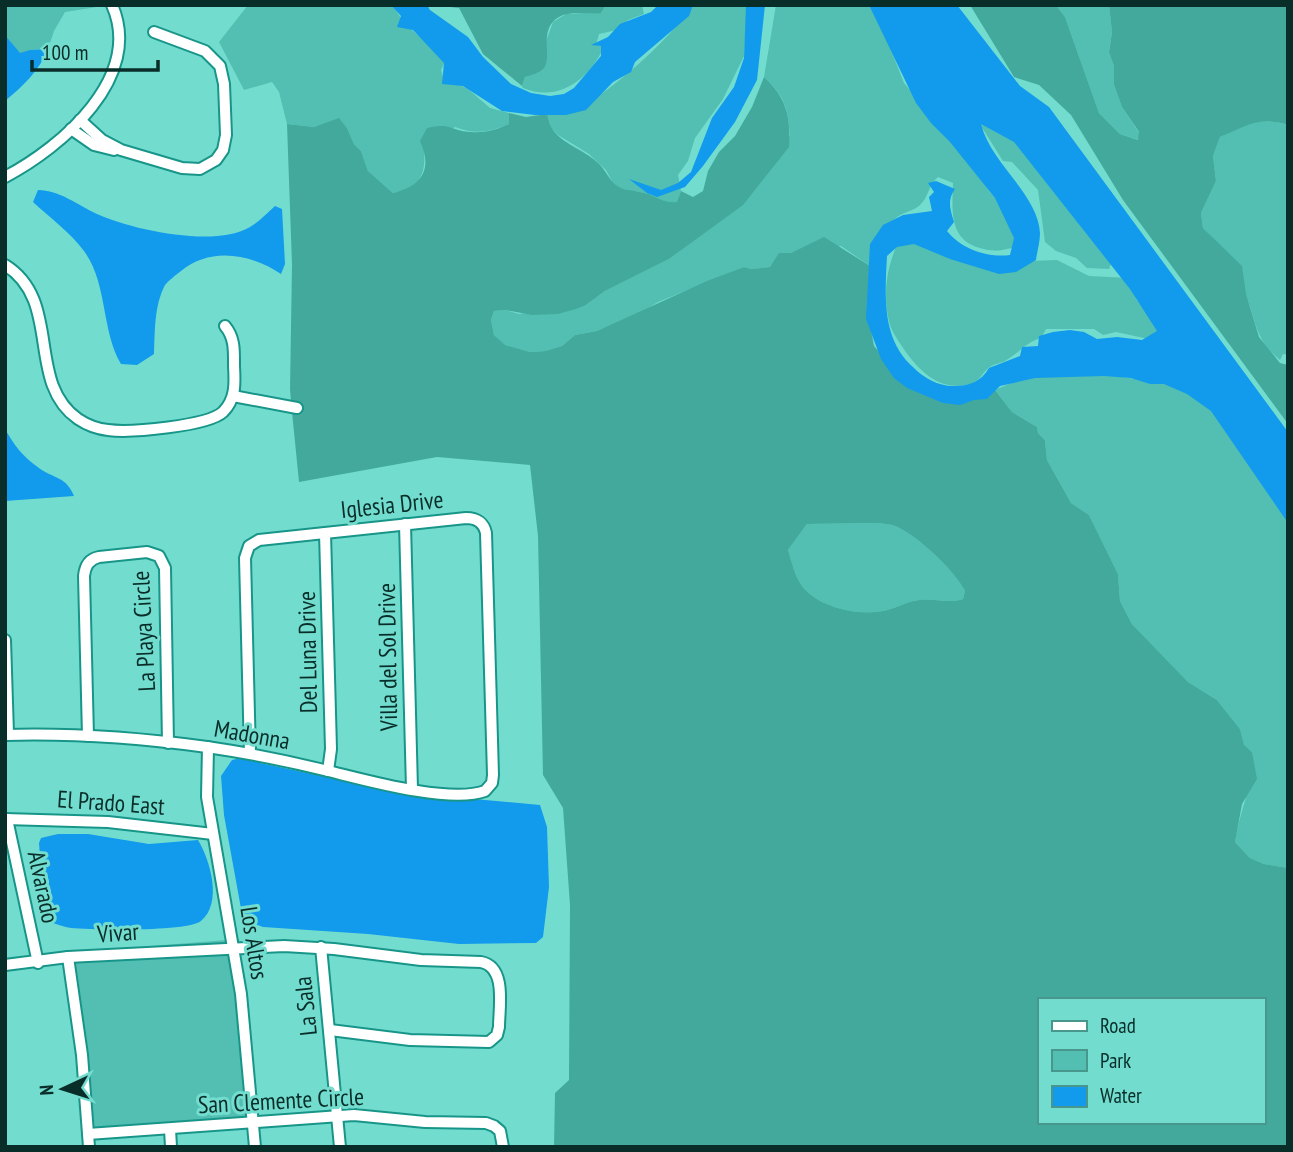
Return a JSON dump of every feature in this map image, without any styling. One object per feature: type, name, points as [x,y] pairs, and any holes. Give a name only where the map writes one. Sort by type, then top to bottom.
[{"type":"street","points":[[5,177],[49,150],[80,120],[106,85],[118,57],[120,32],[113,5]]},
{"type":"street","points":[[71,129],[94,145],[194,170],[211,165],[223,150],[226,135],[224,84],[220,66],[205,51],[155,32]]},
{"type":"street","points":[[80,120],[102,140],[121,150]]},
{"type":"street","points":[[5,265],[21,276],[33,294],[54,386],[66,408],[83,422],[97,428],[116,431],[199,423],[225,410],[233,396],[233,340],[225,326]]},
{"type":"street","points":[[233,396],[298,408]]},
{"type":"street","name":"Iglesia Drive","points":[[250,754],[245,558],[251,544],[259,540],[469,518],[479,521],[486,530],[493,775],[487,789]]},
{"type":"street","name":"Villa del Sol Drive","points":[[405,524],[412,789]]},
{"type":"street","name":"Del Luna Drive","points":[[325,533],[331,736],[328,771]]},
{"type":"street","name":"La Playa Circle","points":[[88,736],[84,576],[86,566],[92,559],[99,557],[147,552],[159,556],[164,568],[169,743]]},
{"type":"street","points":[[5,640],[7,734]]},
{"type":"street","name":"Madonna","points":[[7,734],[88,736],[208,747],[412,789],[468,793],[487,789]]},
{"type":"street","name":"Los Altos","points":[[208,747],[207,786],[234,947],[246,1038],[255,1147]]},
{"type":"street","name":"El Prado East","points":[[6,819],[108,822],[214,834]]},
{"type":"street","name":"Alvarado","points":[[6,819],[38,963]]},
{"type":"street","name":"Vivar","points":[[5,965],[38,963],[68,957],[234,947]]},
{"type":"street","name":"La Sala","points":[[234,947],[320,947],[340,1147]]},
{"type":"street","points":[[320,947],[421,960],[484,963],[493,967],[498,978],[499,1027],[497,1035],[489,1042],[410,1040],[330,1030]]},
{"type":"street","points":[[68,957],[80,1042],[89,1147]]},
{"type":"street","name":"San Clemente Circle","points":[[88,1134],[361,1115],[425,1122],[490,1124],[500,1131],[503,1147]]},
{"type":"street","points":[[170,1129],[171,1147]]},
{"type":"green space","points":[[5,5],[97,7],[65,12],[48,49],[30,50],[20,54],[5,35]]},
{"type":"green space","points":[[248,5],[394,5],[409,27],[446,59],[441,70],[443,77],[468,89],[490,108],[509,113],[509,124],[482,132],[455,127],[424,150],[424,167],[415,184],[393,193],[368,171],[361,151],[339,119],[314,127],[287,124],[279,92],[272,82],[244,90],[219,42]]},
{"type":"green space","points":[[605,5],[642,5],[644,14],[628,20],[621,29],[599,34],[596,45],[604,47],[598,59],[571,85],[549,92],[523,88],[525,77],[538,72],[546,55],[545,44],[553,22],[566,14],[601,13]]},
{"type":"green space","points":[[693,5],[747,5],[744,56],[723,99],[695,138],[688,161],[678,175],[681,191],[677,203],[670,203],[641,192],[619,188],[606,170],[589,154],[551,128],[547,114],[579,106],[602,94],[660,44]]},
{"type":"green space","points":[[776,5],[873,5],[904,83],[1010,215],[1015,235],[1012,248],[980,248],[963,238],[954,223],[953,183],[938,177],[920,205],[899,216],[887,228],[870,266],[841,246],[783,254],[770,267],[744,267],[658,302],[638,314],[597,331],[575,335],[562,346],[530,352],[504,345],[494,335],[491,320],[494,311],[505,310],[519,314],[586,305],[605,291],[669,259],[710,228],[790,136],[784,103],[777,90],[764,77]]},
{"type":"green space","points":[[1056,5],[1109,5],[1112,32],[1109,51],[1114,66],[1114,85],[1122,107],[1139,133],[1139,140],[1120,134],[1099,113],[1065,17]]},
{"type":"green space","points":[[971,110],[1005,130],[1111,264],[1109,269],[1087,268],[1076,258],[1056,251],[1045,242],[1038,190],[1012,162],[1003,161]]},
{"type":"green space","points":[[1253,121],[1288,125],[1288,355],[1283,354],[1280,360],[1262,339],[1239,280],[1222,251],[1203,228],[1201,213],[1216,181],[1213,156],[1220,137]]},
{"type":"green space","points":[[916,237],[953,254],[1029,261],[1057,260],[1089,276],[1128,278],[1134,284],[1136,299],[1160,330],[1153,340],[1116,332],[1103,335],[1094,329],[1046,329],[1041,338],[1005,361],[990,367],[974,382],[954,386],[944,384],[927,375],[913,361],[894,333],[887,312],[886,284],[896,247]]},
{"type":"green space","points":[[1073,370],[1164,383],[1206,402],[1288,518],[1288,868],[1264,864],[1250,858],[1235,842],[1252,763],[1252,752],[1244,746],[1240,729],[1217,700],[1188,682],[1132,624],[1120,601],[1118,574],[1089,515],[1071,503],[1047,460],[1045,440],[1038,433],[1037,427],[1012,412],[995,390],[1030,375]]},
{"type":"green space","points":[[807,524],[893,525],[904,531],[934,554],[960,583],[965,591],[963,599],[919,600],[883,611],[862,612],[828,604],[802,586],[788,550]]},
{"type":"green space","points":[[239,939],[256,1120],[86,1137],[64,953]]},
{"type":"shaded area","points":[[432,5],[605,6],[601,13],[567,14],[555,20],[547,33],[544,68],[525,77],[522,86],[483,54],[459,8]]},
{"type":"shaded area","points":[[970,5],[1056,5],[1065,17],[1099,113],[1120,134],[1138,140],[1139,132],[1122,107],[1114,85],[1114,66],[1109,52],[1112,32],[1109,5],[1288,5],[1288,125],[1260,122],[1220,137],[1213,156],[1216,181],[1201,213],[1203,228],[1242,266],[1246,294],[1259,337],[1280,363],[1288,365],[1288,424],[1123,200],[1071,115],[1039,85],[1014,77]]},
{"type":"shaded area","points":[[764,77],[786,108],[789,147],[743,205],[669,259],[605,291],[586,305],[558,314],[532,315],[505,310],[494,311],[491,320],[494,335],[505,345],[530,352],[562,346],[575,335],[597,331],[707,281],[744,267],[770,267],[779,253],[791,253],[824,237],[870,266],[868,314],[874,346],[912,389],[995,390],[1012,412],[1037,427],[1038,433],[1045,440],[1047,460],[1071,503],[1089,515],[1118,574],[1120,601],[1132,624],[1188,682],[1217,700],[1240,729],[1244,745],[1252,752],[1257,779],[1242,804],[1235,842],[1250,858],[1264,864],[1288,868],[1288,1147],[554,1147],[555,1093],[569,1080],[570,905],[563,808],[543,775],[538,536],[530,465],[437,457],[299,482],[292,412],[301,413],[303,405],[291,402],[290,389],[292,265],[287,124],[314,127],[339,118],[361,151],[368,171],[393,193],[411,186],[422,175],[425,160],[420,141],[427,128],[446,126],[464,131],[486,131],[509,124],[509,113],[526,117],[547,114],[557,135],[597,162],[616,185],[672,202],[677,202],[681,191],[693,197],[703,191],[708,171],[719,152],[735,136],[752,107]],"holes":[[[807,524],[893,525],[914,537],[953,573],[965,591],[963,599],[919,600],[883,611],[862,612],[828,604],[802,586],[788,550]]]},
{"type":"water","points":[[391,5],[427,5],[468,37],[483,57],[511,84],[531,93],[550,96],[564,94],[574,88],[601,56],[601,46],[591,45],[608,37],[620,24],[651,12],[658,5],[693,5],[689,16],[635,62],[631,72],[613,82],[586,110],[566,115],[535,115],[502,111],[463,86],[442,84],[444,63],[413,30],[397,27],[401,16]]},
{"type":"water","points":[[746,5],[765,5],[757,80],[735,122],[685,187],[657,197],[647,193],[629,179],[661,190],[678,183],[691,172],[712,118],[734,87],[744,58]]},
{"type":"water","points":[[869,5],[957,5],[1020,86],[1049,107],[1288,432],[1288,523],[1211,411],[1187,394],[1164,384],[1104,376],[1035,378],[1000,386],[987,399],[960,405],[943,403],[907,388],[894,378],[881,359],[866,319],[870,244],[883,225],[903,215],[932,211],[929,197],[934,192],[928,183],[936,181],[955,189],[950,201],[954,222],[947,231],[960,243],[976,251],[1002,256],[1010,255],[1014,238],[995,198],[916,103]],"holes":[[[981,124],[1014,142],[1130,289],[1157,331],[1142,340],[1117,337],[1097,339],[1084,332],[1070,330],[1053,332],[1039,336],[1038,346],[1022,347],[1020,356],[989,368],[974,382],[959,386],[942,385],[918,372],[903,357],[890,331],[886,301],[887,256],[897,247],[914,244],[950,259],[999,274],[1016,272],[1036,260],[1040,233],[1037,219],[1023,192],[986,139]]]},
{"type":"water","points":[[5,35],[20,53],[48,49],[30,78],[5,101]]},
{"type":"water","points":[[38,190],[61,195],[97,214],[131,226],[196,236],[235,233],[253,225],[275,206],[282,209],[285,264],[281,274],[257,262],[231,256],[205,258],[193,263],[168,281],[161,293],[154,354],[137,365],[121,364],[110,337],[92,264],[73,238],[33,202]]},
{"type":"water","points":[[5,429],[24,455],[39,468],[63,481],[74,496],[5,501]]},
{"type":"water","points":[[249,756],[260,763],[397,792],[540,805],[547,827],[549,887],[543,937],[536,943],[459,944],[263,927],[247,921],[242,914],[224,815],[221,776],[232,760]]},
{"type":"water","points":[[58,834],[88,834],[149,844],[198,840],[207,859],[212,881],[212,904],[208,913],[201,921],[192,925],[159,929],[82,929],[50,922],[42,885],[39,843],[41,838]]}]
